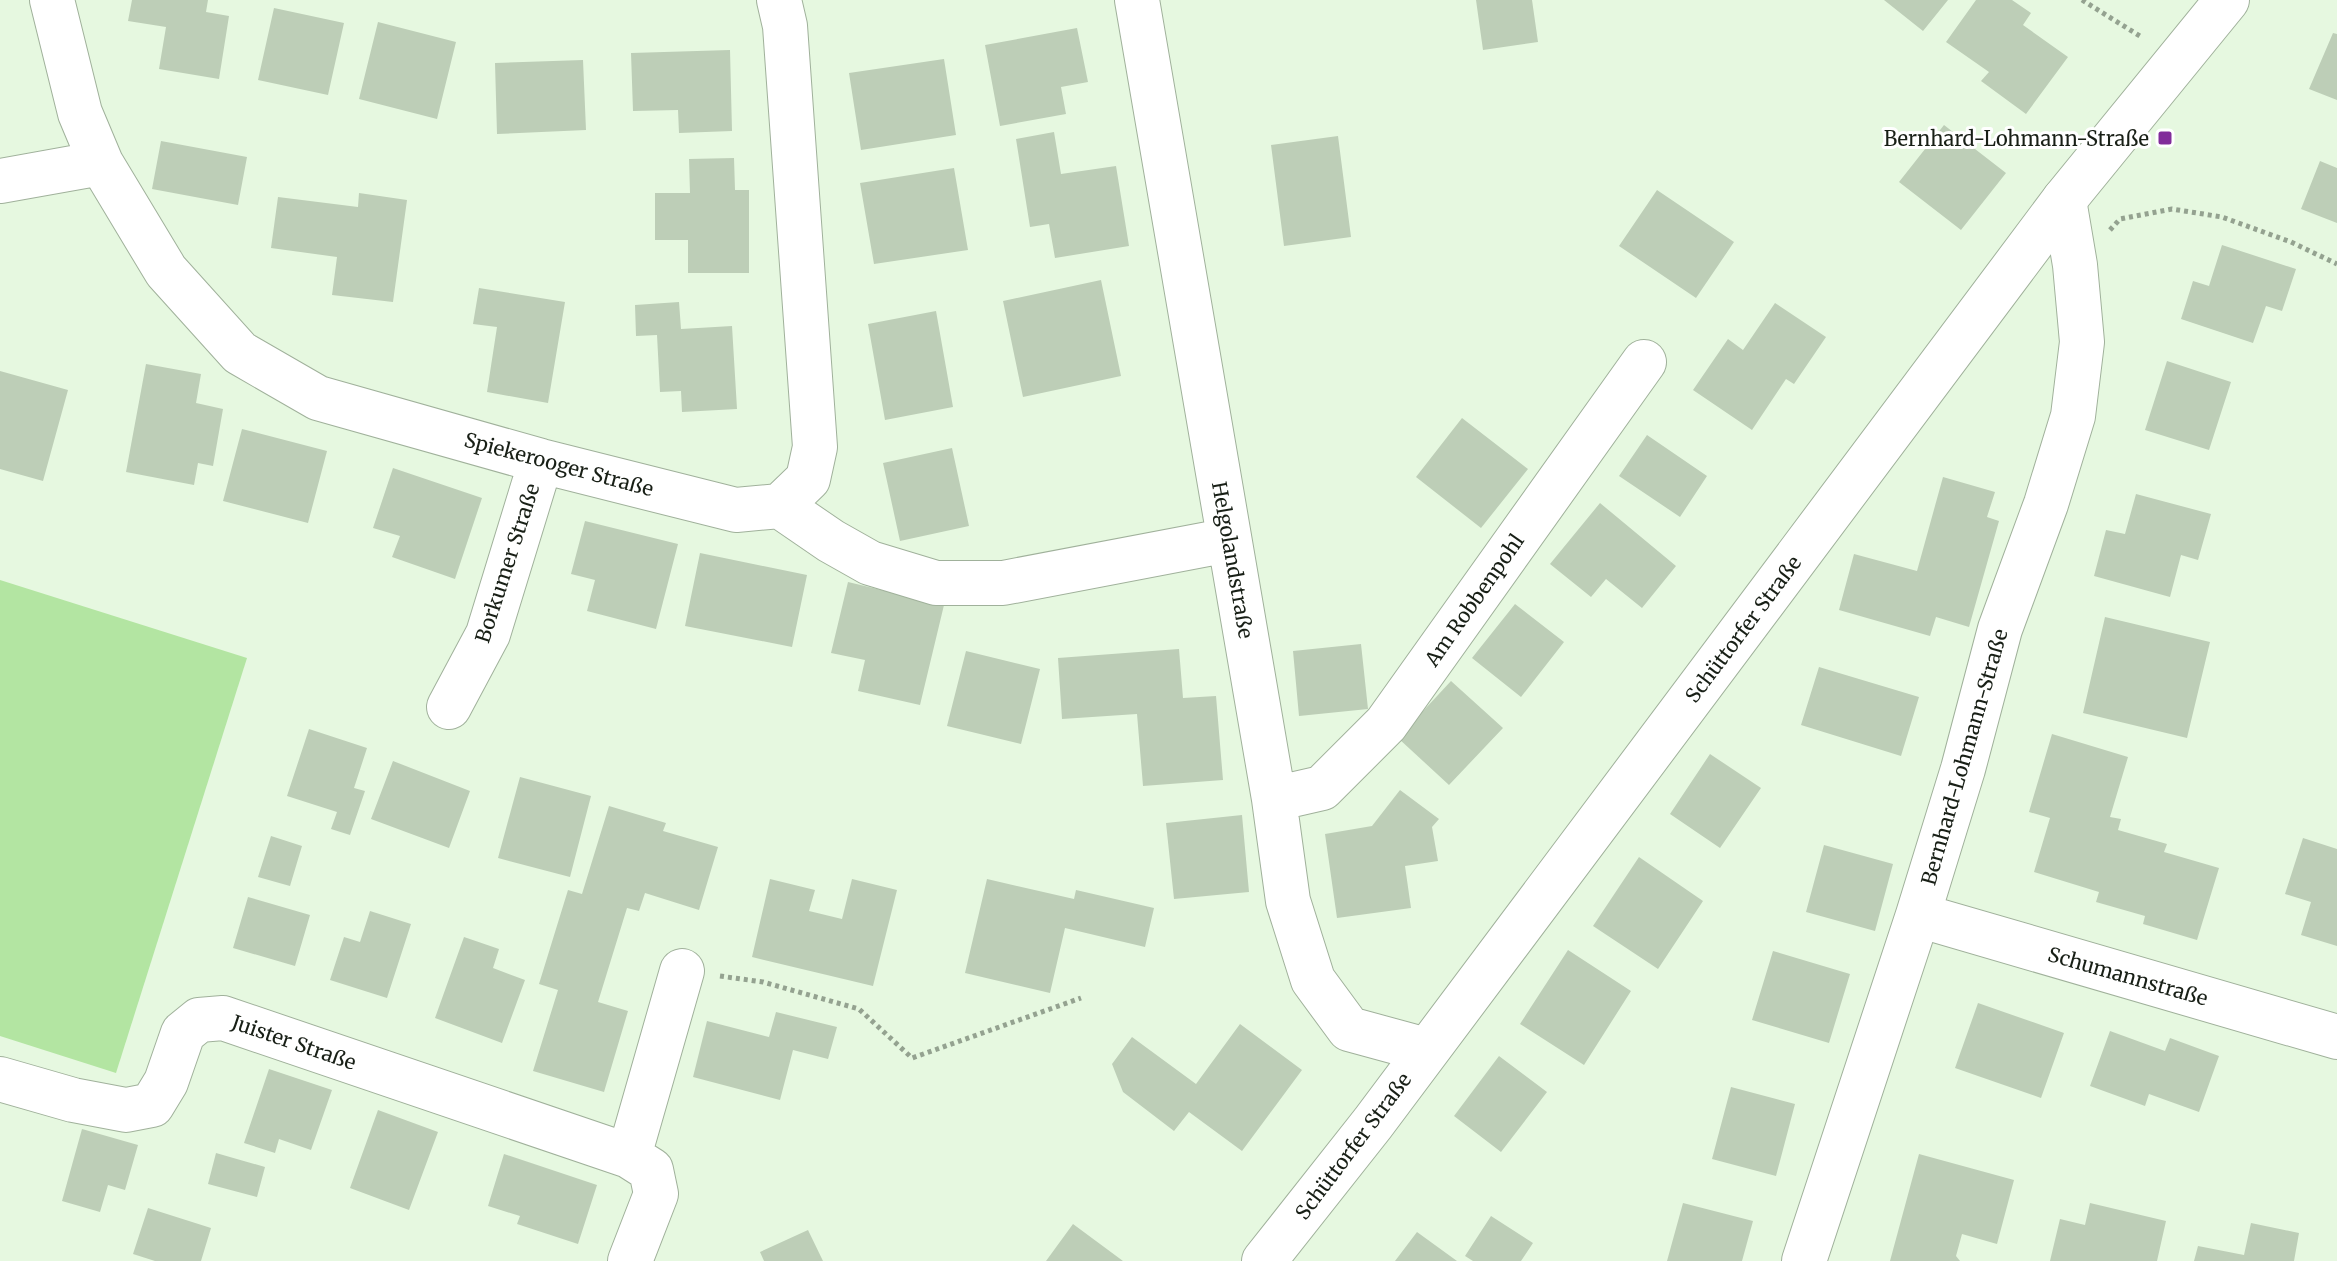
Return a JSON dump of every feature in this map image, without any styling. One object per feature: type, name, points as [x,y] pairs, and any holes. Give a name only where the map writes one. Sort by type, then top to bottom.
[{"type":"street","name":"Spiekerooger Straße","points":[[52,0],[80,113],[101,163],[166,271],[240,353],[318,398],[541,461],[736,510],[780,506]]},
{"type":"street","points":[[779,0],[785,26],[815,447],[808,479],[780,506],[870,563],[936,583],[1003,583],[1229,540]]},
{"type":"street","name":"Helgolandstraße","points":[[1137,0],[1274,799],[1288,901],[1313,980],[1349,1029],[1426,1050]]},
{"type":"street","name":"Schüttorfer Straße","points":[[1264,1261],[1364,1135],[2064,200],[2227,0]]},
{"type":"street","points":[[0,181],[101,163]]},
{"type":"street","name":"Bernhard-Lohmann-Straße","points":[[1804,1261],[1918,915],[1963,769],[2000,629],[2046,504],[2073,416],[2082,342],[2075,265],[2064,200]]},
{"type":"street","name":"Am Robbenpohl","points":[[1274,799],[1322,788],[1386,724],[1644,362]]},
{"type":"street","name":"Borkumer Straße","points":[[449,707],[488,634],[541,461]]},
{"type":"street","name":"Schumannstraße","points":[[1918,915],[2337,1037]]},
{"type":"street","points":[[629,1156],[682,971]]},
{"type":"street","name":"Juister Straße","points":[[0,1079],[73,1100],[126,1110],[152,1105],[166,1082],[183,1033],[199,1020],[223,1018],[629,1156],[651,1170],[656,1194],[630,1261]]},
{"type":"path","points":[[2082,0],[2178,60]]},
{"type":"path","points":[[2075,265],[2120,219],[2172,209],[2222,217],[2291,242],[2337,264]]},
{"type":"path","points":[[682,971],[763,982],[859,1009],[912,1058],[1081,998]]},
{"type":"green space","points":[[0,580],[247,658],[116,1073],[0,1036]]},
{"type":"building","points":[[132,0],[208,0],[206,12],[229,16],[219,79],[159,69],[166,27],[128,21]]},
{"type":"building","points":[[1476,0],[1532,0],[1538,42],[1483,50]]},
{"type":"building","points":[[1884,0],[1948,0],[1923,31]]},
{"type":"building","points":[[1976,0],[2012,0],[2031,13],[2023,25],[2068,57],[2026,114],[1981,81],[1989,72],[1946,42]]},
{"type":"building","points":[[274,8],[344,23],[328,95],[258,80]]},
{"type":"building","points":[[378,22],[456,42],[437,119],[359,99]]},
{"type":"building","points":[[1077,28],[1088,82],[1061,87],[1066,114],[1000,126],[985,45]]},
{"type":"building","points":[[2333,33],[2337,34],[2337,100],[2309,89]]},
{"type":"building","points":[[730,50],[732,131],[679,133],[678,110],[633,111],[631,53]]},
{"type":"building","points":[[944,59],[956,135],[861,150],[849,73]]},
{"type":"building","points":[[583,60],[586,130],[497,134],[495,63]]},
{"type":"building","points":[[1944,125],[2006,173],[1961,230],[1899,182]]},
{"type":"building","points":[[1054,132],[1061,174],[1116,166],[1129,246],[1055,258],[1049,224],[1030,227],[1016,139]]},
{"type":"building","points":[[1338,136],[1351,237],[1284,246],[1271,145]]},
{"type":"building","points":[[161,141],[247,157],[238,205],[152,189]]},
{"type":"building","points":[[734,158],[735,190],[749,190],[749,273],[688,273],[688,240],[655,240],[655,193],[690,193],[689,159]]},
{"type":"building","points":[[2320,161],[2337,168],[2337,223],[2301,209]]},
{"type":"building","points":[[954,168],[968,250],[874,264],[860,183]]},
{"type":"building","points":[[1657,190],[1734,242],[1696,298],[1619,246]]},
{"type":"building","points":[[359,193],[407,200],[393,302],[332,295],[337,257],[271,248],[278,197],[358,207]]},
{"type":"building","points":[[2222,245],[2296,269],[2282,311],[2266,306],[2253,343],[2181,319],[2193,281],[2209,286]]},
{"type":"building","points":[[1101,280],[1121,376],[1023,397],[1003,301]]},
{"type":"building","points":[[479,288],[565,302],[548,403],[487,392],[497,327],[473,324]]},
{"type":"building","points":[[679,302],[681,329],[732,326],[737,409],[682,412],[681,391],[660,392],[657,335],[636,336],[635,305]]},
{"type":"building","points":[[1775,303],[1826,337],[1794,384],[1786,379],[1752,430],[1693,390],[1728,339],[1743,350]]},
{"type":"building","points":[[936,311],[953,407],[885,420],[868,324]]},
{"type":"building","points":[[2167,361],[2231,382],[2209,450],[2145,430]]},
{"type":"building","points":[[146,364],[201,374],[196,403],[223,409],[213,466],[198,463],[194,485],[126,472]]},
{"type":"building","points":[[0,371],[68,390],[43,481],[0,469]]},
{"type":"building","points":[[1462,418],[1528,469],[1481,528],[1416,477]]},
{"type":"building","points":[[242,429],[327,451],[308,523],[223,501]]},
{"type":"building","points":[[1647,435],[1707,476],[1680,517],[1619,476]]},
{"type":"building","points":[[952,448],[969,526],[900,541],[883,463]]},
{"type":"building","points":[[393,468],[482,498],[455,579],[392,557],[400,536],[373,528]]},
{"type":"building","points":[[1943,477],[1995,492],[1987,517],[1999,521],[1969,627],[1936,617],[1930,636],[1839,610],[1854,554],[1917,571]]},
{"type":"building","points":[[2136,494],[2211,514],[2198,560],[2181,555],[2170,597],[2094,576],[2106,530],[2125,534]]},
{"type":"building","points":[[1600,503],[1676,566],[1642,608],[1606,579],[1591,597],[1550,564]]},
{"type":"building","points":[[585,521],[678,544],[656,629],[587,611],[595,580],[571,574]]},
{"type":"building","points":[[700,553],[807,575],[792,647],[685,626]]},
{"type":"building","points":[[848,582],[944,605],[920,705],[858,691],[865,660],[831,653]]},
{"type":"building","points":[[1515,604],[1564,642],[1521,697],[1472,658]]},
{"type":"building","points":[[2105,617],[2210,642],[2187,738],[2083,713]]},
{"type":"building","points":[[1361,644],[1368,709],[1299,716],[1293,651]]},
{"type":"building","points":[[1179,649],[1183,698],[1216,696],[1223,780],[1143,786],[1137,714],[1062,719],[1058,658]]},
{"type":"building","points":[[966,651],[1040,669],[1021,744],[947,726]]},
{"type":"building","points":[[1819,667],[1919,697],[1901,756],[1801,725]]},
{"type":"building","points":[[1451,681],[1503,728],[1449,785],[1398,738]]},
{"type":"building","points":[[309,729],[367,748],[354,788],[365,791],[350,835],[331,829],[337,812],[287,796]]},
{"type":"building","points":[[2052,734],[2128,757],[2110,817],[2121,819],[2118,830],[2167,844],[2164,852],[2219,868],[2197,940],[2143,924],[2145,916],[2096,902],[2099,892],[2034,872],[2050,818],[2029,812]]},
{"type":"building","points":[[1710,754],[1761,788],[1720,848],[1670,814]]},
{"type":"building","points":[[393,761],[470,791],[449,848],[371,819]]},
{"type":"building","points":[[520,777],[591,796],[570,877],[498,858]]},
{"type":"building","points":[[1400,790],[1439,819],[1432,827],[1438,861],[1405,866],[1411,908],[1337,918],[1325,834],[1372,826]]},
{"type":"building","points":[[609,806],[666,823],[663,831],[718,847],[699,910],[645,893],[639,911],[627,908],[598,1002],[628,1011],[604,1092],[533,1071],[558,990],[539,984],[568,890],[582,894]]},
{"type":"building","points":[[1242,815],[1249,892],[1174,899],[1166,823]]},
{"type":"building","points":[[271,836],[302,846],[290,886],[258,877]]},
{"type":"building","points":[[2303,838],[2337,849],[2337,946],[2301,935],[2311,902],[2285,894]]},
{"type":"building","points":[[1824,845],[1893,864],[1875,931],[1806,912]]},
{"type":"building","points":[[1639,857],[1703,901],[1658,969],[1593,926]]},
{"type":"building","points":[[770,879],[815,890],[809,911],[842,919],[852,879],[897,890],[873,986],[752,957]]},
{"type":"building","points":[[987,879],[1074,899],[1076,890],[1154,908],[1145,947],[1065,928],[1050,993],[965,973]]},
{"type":"building","points":[[248,897],[310,915],[295,966],[233,948]]},
{"type":"building","points":[[370,911],[411,924],[387,998],[330,980],[344,937],[360,942]]},
{"type":"building","points":[[464,937],[499,949],[493,968],[525,980],[502,1043],[435,1018]]},
{"type":"building","points":[[1568,950],[1631,991],[1584,1065],[1520,1024]]},
{"type":"building","points":[[1773,951],[1850,974],[1829,1043],[1752,1020]]},
{"type":"building","points":[[1978,1003],[2064,1033],[2041,1098],[1955,1068]]},
{"type":"building","points":[[776,1012],[837,1027],[828,1059],[793,1050],[780,1100],[693,1077],[707,1021],[769,1037]]},
{"type":"building","points":[[1240,1024],[1302,1070],[1242,1151],[1189,1112],[1174,1131],[1123,1092],[1112,1064],[1132,1037],[1196,1084]]},
{"type":"building","points":[[2110,1031],[2165,1051],[2170,1038],[2219,1056],[2199,1112],[2149,1094],[2145,1106],[2090,1086]]},
{"type":"building","points":[[1499,1056],[1547,1092],[1501,1152],[1454,1116]]},
{"type":"building","points":[[269,1069],[332,1090],[311,1150],[279,1139],[275,1153],[244,1143]]},
{"type":"building","points":[[1731,1087],[1795,1104],[1776,1176],[1712,1159]]},
{"type":"building","points":[[378,1110],[438,1132],[409,1210],[350,1188]]},
{"type":"building","points":[[82,1129],[138,1145],[125,1190],[108,1185],[100,1212],[62,1201]]},
{"type":"building","points":[[216,1153],[265,1167],[257,1197],[208,1184]]},
{"type":"building","points":[[504,1154],[597,1185],[578,1244],[517,1224],[520,1216],[488,1206]]},
{"type":"building","points":[[1919,1154],[2014,1180],[1997,1244],[1962,1234],[1956,1256],[1960,1261],[1890,1261]]},
{"type":"building","points":[[1683,1203],[1753,1221],[1742,1261],[1667,1261]]},
{"type":"building","points":[[2090,1203],[2166,1221],[2157,1261],[2050,1261],[2060,1219],[2085,1225]]},
{"type":"building","points":[[148,1208],[211,1228],[201,1261],[155,1261],[133,1254]]},
{"type":"building","points":[[1491,1216],[1533,1243],[1521,1261],[1473,1261],[1465,1256]]},
{"type":"building","points":[[2251,1223],[2299,1233],[2294,1261],[2194,1261],[2198,1246],[2244,1255]]},
{"type":"building","points":[[1073,1224],[1123,1261],[1046,1261]]},
{"type":"building","points":[[808,1230],[823,1261],[764,1261],[760,1252]]},
{"type":"building","points":[[1417,1232],[1457,1261],[1395,1261]]},
{"type":"place","name":"Bernhard-Lohmann-Straße","points":[[2165,138]]}]
